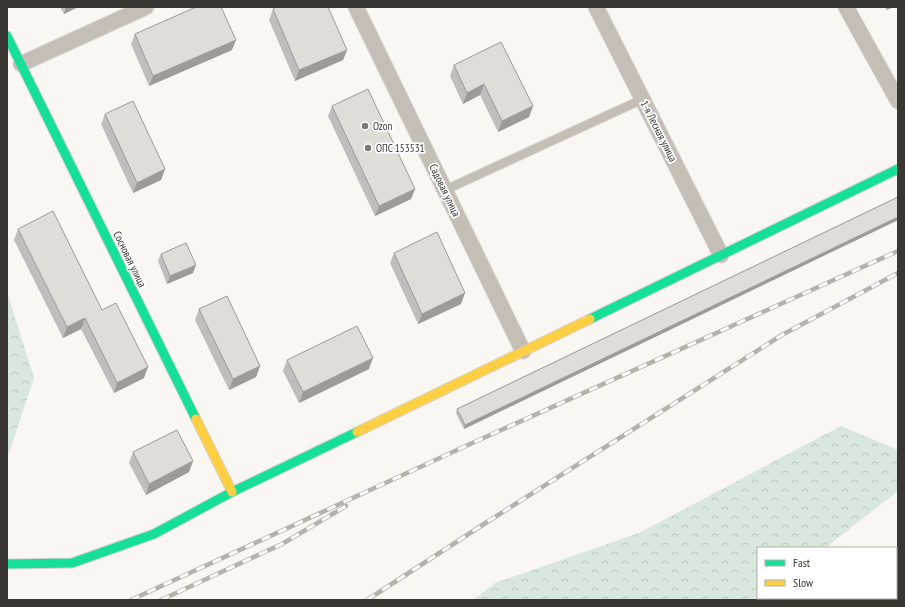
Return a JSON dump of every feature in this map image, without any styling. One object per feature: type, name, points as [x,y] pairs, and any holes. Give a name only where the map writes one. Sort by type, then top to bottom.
[{"type":"street","points":[[21,64],[146,7]]},
{"type":"street","name":"Садовая улица","points":[[356,7],[523,351]]},
{"type":"street","name":"1-я Лесная улица","points":[[596,7],[721,255]]},
{"type":"street","points":[[846,7],[898,101]]},
{"type":"street","name":"Сосновая улица","points":[[7,36],[232,492]]},
{"type":"street","points":[[7,564],[72,563],[154,534],[232,492],[898,169]]},
{"type":"lane","points":[[445,190],[643,99]]},
{"type":"green space","points":[[7,292],[34,378],[9,453],[7,454]]},
{"type":"green space","points":[[841,426],[898,450],[898,491],[826,547],[757,547],[757,599],[809,600],[473,600],[495,583],[639,533]]},
{"type":"building","points":[[196,7],[221,7],[236,40],[153,76],[135,34]]},
{"type":"building","points":[[277,7],[328,7],[347,50],[299,70],[273,9]]},
{"type":"building","points":[[501,42],[533,106],[502,121],[484,84],[467,93],[454,65]]},
{"type":"building","points":[[368,89],[415,189],[379,206],[332,106]]},
{"type":"building","points":[[133,101],[165,169],[137,183],[105,114]]},
{"type":"building","points":[[898,197],[898,217],[465,425],[457,409]]},
{"type":"building","points":[[53,211],[102,310],[116,303],[148,367],[117,383],[85,318],[67,327],[18,229]]},
{"type":"building","points":[[437,232],[465,293],[422,314],[394,253]]},
{"type":"building","points":[[186,243],[196,265],[170,276],[161,254]]},
{"type":"building","points":[[227,296],[260,366],[233,379],[199,309]]},
{"type":"building","points":[[357,326],[373,358],[303,392],[287,360]]},
{"type":"building","points":[[177,430],[193,461],[149,484],[133,452]]},
{"type":"railway","points":[[131,600],[468,445],[898,251]]},
{"type":"railway","points":[[367,600],[782,335],[898,273]]},
{"type":"railway","points":[[161,600],[282,544],[346,506]]},
{"type":"traffic: fast","points":[[7,36],[196,419]]},
{"type":"traffic: fast","points":[[590,319],[898,169]]},
{"type":"traffic: fast","points":[[7,564],[72,563],[154,534],[232,492],[357,432]]},
{"type":"traffic: slow","points":[[357,432],[590,319]]},
{"type":"traffic: slow","points":[[196,419],[232,492]]},
{"type":"place","name":"Ozon","points":[[365,126]]},
{"type":"place","name":"ОПС 153531","points":[[368,148]]}]
